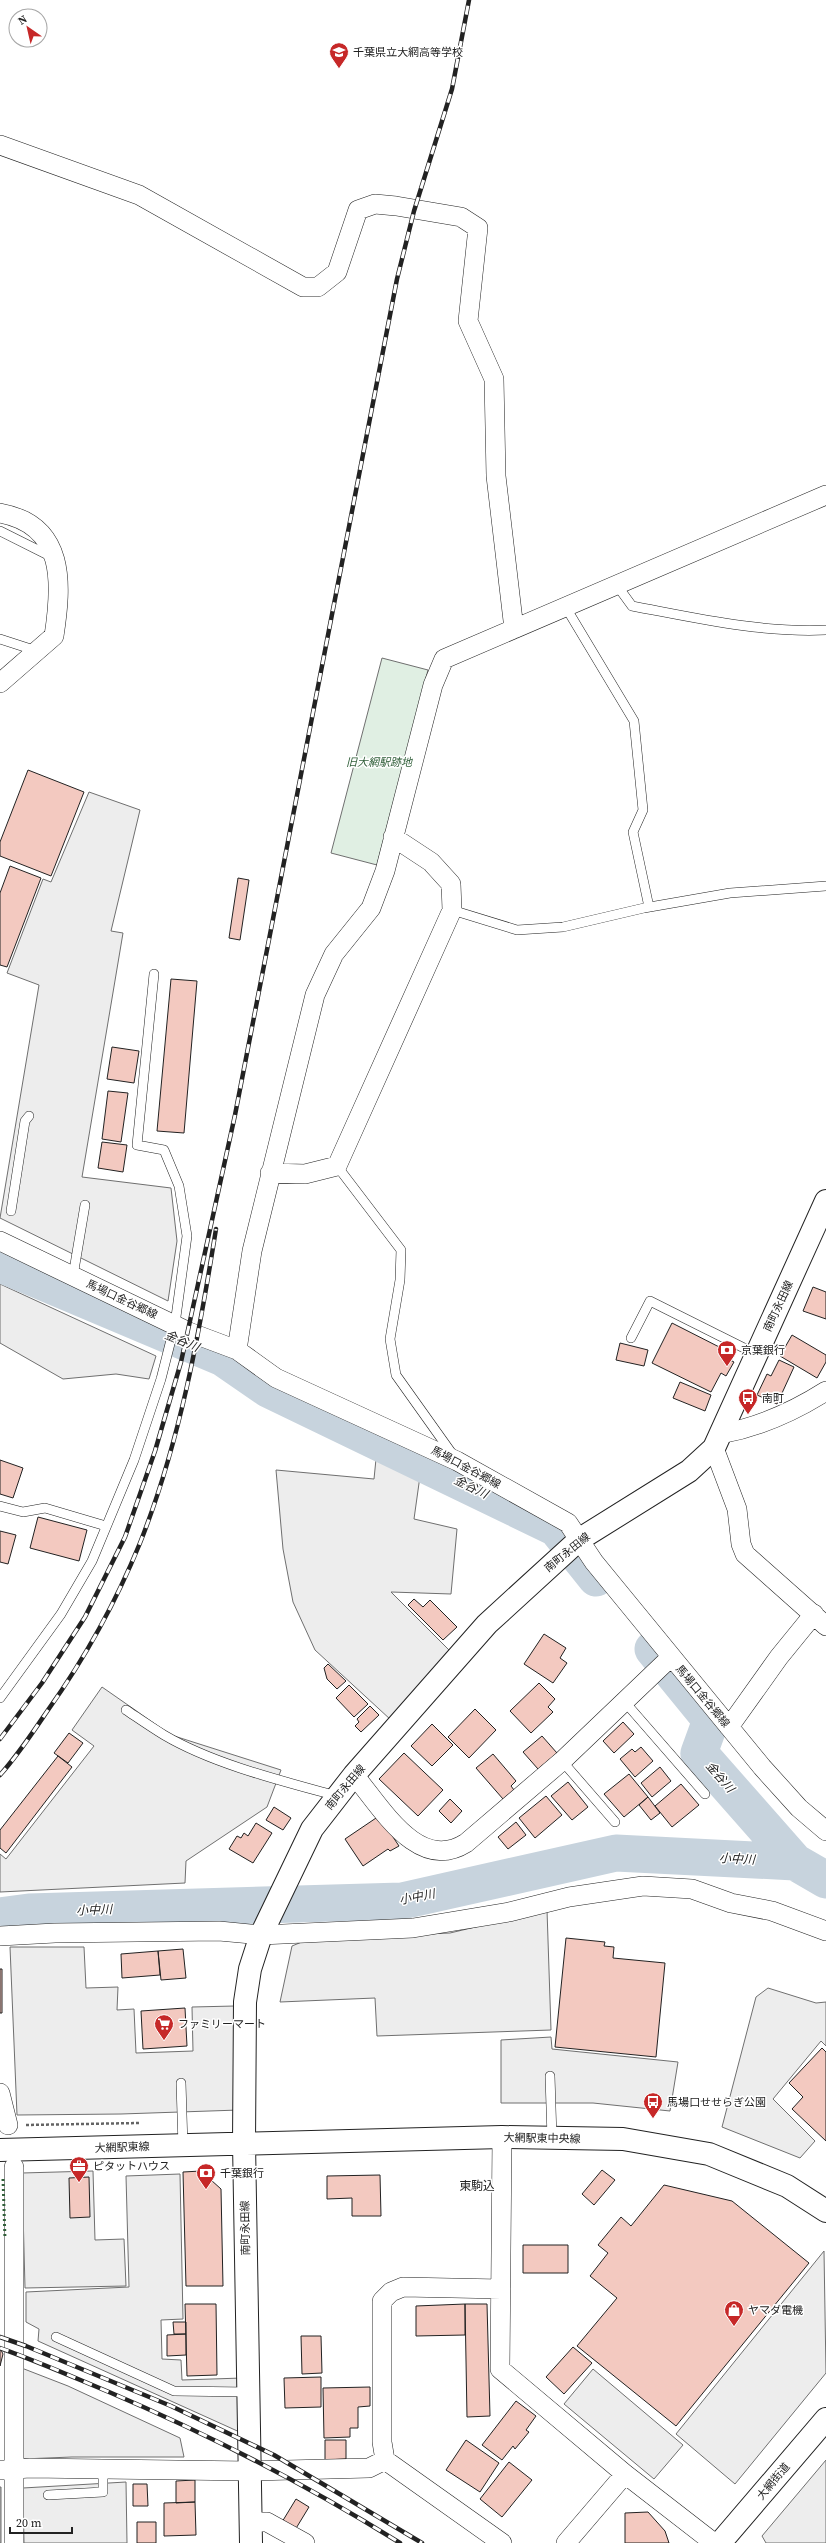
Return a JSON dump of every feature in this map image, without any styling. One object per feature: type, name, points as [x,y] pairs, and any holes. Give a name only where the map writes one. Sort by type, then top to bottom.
[{"type":"street","points":[[0,145],[139,194],[303,287],[318,287],[337,272],[358,210],[375,204],[461,217],[478,228],[468,321],[494,379],[496,476],[514,629]]},
{"type":"street","points":[[237,1350],[252,1251],[315,995],[334,954],[371,908],[385,871],[433,685],[444,659],[826,495]]},
{"type":"street","points":[[0,513],[13,515],[42,532],[55,559],[59,600],[54,636],[0,683]]},
{"type":"street","points":[[270,1173],[305,1174],[337,1166],[452,910],[451,884],[431,862],[393,837]]},
{"type":"street","name":"南町永田線","points":[[250,2533],[244,2143],[245,2002],[250,1969],[265,1926],[312,1829],[354,1775],[487,1624],[580,1539],[690,1471],[718,1441],[826,1201]]},
{"type":"street","name":"馬場口金谷郷線","points":[[0,1241],[175,1324],[237,1350],[276,1378],[457,1460],[568,1523],[594,1562],[730,1728],[799,1808],[826,1831]]},
{"type":"street","points":[[730,1728],[778,1657],[820,1620],[745,1554],[741,1544],[737,1509],[718,1441],[805,1404],[826,1391]]},
{"type":"street","points":[[354,1775],[400,1829],[418,1846],[443,1853],[455,1850],[466,1843],[562,1761],[671,1657]]},
{"type":"street","points":[[0,1936],[55,1933],[219,1931],[265,1926],[413,1928],[509,1912],[569,1897],[643,1886],[692,1889],[732,1903],[772,1911],[826,1932]]},
{"type":"street","points":[[0,2093],[8,2125]]},
{"type":"street","points":[[502,2137],[500,2368],[625,2474],[714,2543]]},
{"type":"street","name":"大網駅東中央線","points":[[244,2143],[502,2137],[623,2139],[709,2154],[787,2186],[826,2211]]},
{"type":"street","name":"大網駅東線","points":[[0,2150],[183,2146],[244,2143]]},
{"type":"street","points":[[14,2167],[7,2470],[14,2543]]},
{"type":"street","points":[[501,2289],[403,2287],[391,2292],[382,2301],[382,2442],[384,2460],[502,2543]]},
{"type":"street","name":"大網街道","points":[[720,2543],[826,2419]]},
{"type":"street","points":[[7,2470],[103,2469],[249,2471],[369,2468],[384,2460]]},
{"type":"street","points":[[566,2543],[625,2474]]},
{"type":"street","points":[[250,2533],[267,2522],[305,2543]]},
{"type":"lane","points":[[0,531],[55,559]]},
{"type":"lane","points":[[616,584],[632,606],[743,627],[802,631],[826,630]]},
{"type":"lane","points":[[565,606],[634,720],[643,810],[633,832],[649,907]]},
{"type":"lane","points":[[0,639],[37,651]]},
{"type":"lane","points":[[452,910],[517,930],[563,926],[649,907],[730,893],[826,886]]},
{"type":"lane","points":[[0,1698],[61,1614],[92,1561],[134,1460],[161,1379],[175,1324],[187,1236],[179,1186],[164,1150],[136,1145],[154,974]]},
{"type":"lane","points":[[11,1211],[25,1121],[29,1116]]},
{"type":"lane","points":[[337,1166],[401,1250],[400,1280],[390,1339],[396,1375],[457,1460]]},
{"type":"lane","points":[[73,1276],[85,1205]]},
{"type":"lane","points":[[631,1338],[650,1301],[756,1354]]},
{"type":"lane","points":[[0,1506],[23,1512],[45,1508],[106,1526]]},
{"type":"lane","points":[[624,1701],[705,1794]]},
{"type":"lane","points":[[126,1710],[165,1736],[206,1754],[278,1779],[337,1796]]},
{"type":"lane","points":[[562,1761],[615,1822]]},
{"type":"lane","points":[[550,2076],[552,2138]]},
{"type":"lane","points":[[181,2083],[183,2146]]},
{"type":"lane","points":[[56,2337],[174,2391],[248,2392]]},
{"type":"lane","points":[[48,2495],[103,2492],[103,2469]]},
{"type":"path","points":[[8,2125],[143,2123]]},
{"type":"green space","name":"旧大網駅跡地","points":[[382,658],[428,670],[377,865],[331,853]]},
{"type":"shaded area","points":[[89,792],[140,810],[111,931],[123,933],[82,1177],[171,1188],[177,1241],[168,1301],[0,1218],[39,985],[7,973],[43,879],[51,882]]},
{"type":"shaded area","points":[[0,1284],[156,1356],[149,1379],[116,1374],[63,1379],[0,1343]]},
{"type":"shaded area","points":[[377,1449],[421,1469],[414,1519],[457,1529],[451,1594],[391,1592],[449,1650],[391,1720],[315,1650],[293,1602],[283,1549],[276,1470],[374,1479]]},
{"type":"shaded area","points":[[102,1687],[171,1735],[281,1770],[267,1807],[186,1861],[185,1883],[0,1892],[0,1854],[6,1859],[94,1746],[72,1730]]},
{"type":"shaded area","points":[[547,1910],[551,2030],[377,2036],[375,1998],[280,2002],[292,1946],[309,1939],[450,1933]]},
{"type":"shaded area","points":[[10,1947],[84,1947],[86,1988],[118,1987],[117,2010],[134,2009],[136,2053],[193,2051],[192,2007],[235,2006],[239,2110],[121,2114],[17,2115]]},
{"type":"shaded area","points":[[768,1988],[816,2003],[826,2002],[826,2046],[821,2041],[773,2099],[815,2141],[800,2158],[722,2127],[756,1997]]},
{"type":"shaded area","points":[[551,2037],[552,2049],[678,2062],[670,2111],[593,2103],[501,2103],[501,2040]]},
{"type":"shaded area","points":[[93,2171],[95,2240],[124,2239],[126,2286],[25,2288],[22,2173]]},
{"type":"shaded area","points":[[180,2174],[183,2319],[161,2320],[162,2359],[181,2360],[182,2380],[242,2378],[244,2434],[38,2341],[39,2329],[26,2322],[26,2292],[129,2287],[126,2176]]},
{"type":"shaded area","points":[[824,2251],[826,2373],[735,2484],[676,2434]]},
{"type":"shaded area","points":[[19,2367],[68,2386],[180,2438],[184,2457],[72,2457],[22,2459]]},
{"type":"shaded area","points":[[593,2369],[683,2445],[654,2479],[564,2404]]},
{"type":"shaded area","points":[[826,2460],[826,2543],[766,2543],[762,2536]]},
{"type":"shaded area","points":[[126,2482],[127,2543],[24,2543],[23,2488]]},
{"type":"shaded area","points":[[1,2487],[1,2543],[0,2543]]},
{"type":"building","points":[[28,770],[84,792],[51,876],[0,856],[0,842]]},
{"type":"building","points":[[10,866],[41,878],[7,967],[0,965],[0,893]]},
{"type":"building","points":[[238,878],[249,880],[240,940],[229,938]]},
{"type":"building","points":[[171,979],[197,981],[184,1133],[157,1131]]},
{"type":"building","points":[[112,1047],[139,1051],[134,1083],[107,1079]]},
{"type":"building","points":[[108,1091],[128,1093],[121,1142],[102,1139]]},
{"type":"building","points":[[102,1142],[127,1145],[123,1172],[98,1168]]},
{"type":"building","points":[[813,1287],[826,1292],[826,1319],[803,1311]]},
{"type":"building","points":[[672,1323],[731,1353],[728,1359],[734,1362],[726,1376],[721,1373],[711,1392],[652,1363]]},
{"type":"building","points":[[792,1335],[826,1355],[826,1362],[817,1378],[780,1356]]},
{"type":"building","points":[[620,1343],[648,1350],[644,1366],[616,1360]]},
{"type":"building","points":[[779,1360],[794,1367],[777,1404],[757,1395],[767,1374],[771,1376]]},
{"type":"building","points":[[680,1382],[711,1395],[705,1411],[673,1398]]},
{"type":"building","points":[[0,1460],[23,1468],[13,1498],[0,1494]]},
{"type":"building","points":[[38,1517],[87,1530],[79,1561],[30,1548]]},
{"type":"building","points":[[0,1531],[16,1535],[8,1564],[0,1562]]},
{"type":"building","points":[[414,1599],[423,1607],[430,1600],[457,1627],[443,1640],[408,1605]]},
{"type":"building","points":[[544,1634],[566,1648],[560,1658],[567,1663],[553,1683],[524,1664]]},
{"type":"building","points":[[328,1664],[346,1681],[337,1689],[327,1679],[324,1668]]},
{"type":"building","points":[[539,1683],[555,1699],[548,1707],[553,1712],[531,1733],[510,1711]]},
{"type":"building","points":[[349,1685],[368,1704],[354,1717],[336,1698]]},
{"type":"building","points":[[370,1706],[379,1715],[361,1732],[355,1726],[359,1722],[357,1719]]},
{"type":"building","points":[[475,1709],[496,1730],[469,1758],[448,1737]]},
{"type":"building","points":[[623,1722],[634,1734],[614,1753],[603,1741]]},
{"type":"building","points":[[432,1724],[453,1745],[432,1766],[411,1746]]},
{"type":"building","points":[[69,1733],[83,1743],[68,1763],[54,1753]]},
{"type":"building","points":[[542,1736],[557,1753],[538,1769],[523,1752]]},
{"type":"building","points":[[641,1747],[653,1761],[635,1777],[620,1759],[632,1749],[635,1752]]},
{"type":"building","points":[[404,1753],[443,1790],[418,1816],[379,1779]]},
{"type":"building","points":[[493,1754],[516,1781],[511,1786],[514,1790],[503,1799],[476,1768]]},
{"type":"building","points":[[58,1756],[72,1767],[6,1853],[0,1848],[0,1830]]},
{"type":"building","points":[[660,1767],[671,1781],[652,1797],[641,1783]]},
{"type":"building","points":[[629,1774],[648,1797],[624,1817],[604,1794]]},
{"type":"building","points":[[568,1782],[588,1807],[572,1820],[551,1796]]},
{"type":"building","points":[[681,1784],[699,1805],[672,1827],[655,1806]]},
{"type":"building","points":[[546,1796],[562,1815],[535,1838],[519,1818]]},
{"type":"building","points":[[648,1797],[660,1813],[651,1820],[639,1805]]},
{"type":"building","points":[[450,1799],[462,1811],[451,1823],[439,1811]]},
{"type":"building","points":[[274,1807],[291,1818],[283,1830],[266,1820]]},
{"type":"building","points":[[379,1816],[399,1846],[390,1851],[388,1849],[363,1866],[345,1839]]},
{"type":"building","points":[[516,1822],[526,1835],[508,1849],[498,1837]]},
{"type":"building","points":[[256,1823],[272,1833],[253,1863],[229,1849],[237,1836],[241,1838],[244,1833],[248,1836]]},
{"type":"building","points":[[566,1938],[605,1942],[604,1946],[614,1947],[613,1958],[665,1963],[656,2057],[555,2047]]},
{"type":"building","points":[[183,1949],[186,1978],[161,1980],[158,1951]]},
{"type":"building","points":[[158,1951],[160,1975],[122,1978],[121,1954]]},
{"type":"building","points":[[0,1969],[2,1969],[2,2013],[0,2013]]},
{"type":"building","points":[[185,2008],[187,2046],[143,2049],[141,2011]]},
{"type":"building","points":[[822,2048],[826,2052],[826,2141],[792,2109],[803,2097],[789,2083]]},
{"type":"building","points":[[602,2170],[615,2180],[594,2205],[582,2194]]},
{"type":"building","points":[[201,2171],[221,2189],[223,2286],[186,2286],[183,2172]]},
{"type":"building","points":[[380,2175],[381,2216],[352,2216],[352,2198],[327,2199],[327,2176]]},
{"type":"building","points":[[89,2177],[90,2217],[70,2218],[69,2178]]},
{"type":"building","points":[[664,2185],[732,2201],[809,2263],[676,2426],[577,2346],[617,2298],[590,2276],[608,2253],[598,2245],[621,2217],[631,2226]]},
{"type":"building","points":[[523,2245],[568,2245],[568,2273],[523,2273]]},
{"type":"building","points":[[185,2304],[216,2304],[217,2375],[187,2376]]},
{"type":"building","points":[[465,2304],[487,2304],[490,2416],[467,2417]]},
{"type":"building","points":[[465,2304],[465,2335],[416,2336],[416,2306]]},
{"type":"building","points":[[173,2322],[186,2322],[186,2334],[174,2334]]},
{"type":"building","points":[[186,2334],[186,2355],[167,2356],[167,2335]]},
{"type":"building","points":[[301,2336],[321,2336],[322,2373],[302,2374]]},
{"type":"building","points":[[573,2347],[592,2363],[564,2394],[546,2377]]},
{"type":"building","points":[[0,2348],[3,2354],[0,2366]]},
{"type":"building","points":[[321,2377],[321,2407],[285,2408],[284,2378]]},
{"type":"building","points":[[370,2387],[370,2406],[358,2407],[358,2428],[350,2428],[350,2437],[324,2438],[323,2388]]},
{"type":"building","points":[[516,2401],[536,2416],[526,2430],[529,2432],[515,2449],[513,2446],[502,2460],[482,2445]]},
{"type":"building","points":[[325,2440],[346,2440],[346,2459],[325,2460]]},
{"type":"building","points":[[466,2440],[499,2463],[480,2492],[446,2470]]},
{"type":"building","points":[[509,2462],[532,2480],[502,2517],[480,2499]]},
{"type":"building","points":[[195,2480],[195,2502],[176,2503],[176,2481]]},
{"type":"building","points":[[133,2484],[147,2484],[148,2506],[133,2506]]},
{"type":"building","points":[[296,2499],[309,2507],[295,2530],[282,2522]]},
{"type":"building","points":[[195,2502],[196,2535],[164,2536],[164,2503]]},
{"type":"building","points":[[648,2512],[665,2531],[669,2543],[625,2543],[625,2513]]},
{"type":"building","points":[[137,2522],[156,2522],[156,2543],[137,2543]]},
{"type":"waterway","name":"金谷川","points":[[0,1264],[223,1358],[268,1389],[556,1528],[596,1578]]},
{"type":"waterway","name":"金谷川","points":[[653,1649],[711,1720],[699,1753],[795,1862]]},
{"type":"waterway","name":"小中川","points":[[0,1916],[29,1912],[402,1901],[616,1853],[795,1862],[826,1880]]},
{"type":"railway","points":[[0,1739],[42,1683],[85,1617],[125,1537],[155,1451],[181,1362],[235,1115],[397,279],[414,211],[452,89],[469,0]]},
{"type":"railway","points":[[0,1775],[31,1735],[75,1670],[121,1587],[140,1543],[166,1466],[187,1388],[203,1309],[216,1229]]},
{"type":"railway","points":[[0,2337],[26,2346],[171,2406],[274,2455],[422,2543]]},
{"type":"railway","points":[[0,2348],[147,2408],[221,2443],[330,2501],[400,2543]]},
{"type":"hedge","points":[[3,2179],[5,2239]]},
{"type":"place","name":"千葉県立大網高等学校","points":[[339,69]]},
{"type":"place","name":"京葉銀行","points":[[727,1367]]},
{"type":"place","name":"南町","points":[[748,1415]]},
{"type":"place","name":"ファミリーマート","points":[[164,2041]]},
{"type":"place","name":"馬場口せせらぎ公園","points":[[653,2119]]},
{"type":"place","name":"ピタットハウス","points":[[79,2183]]},
{"type":"place","name":"千葉銀行","points":[[206,2190]]},
{"type":"place","name":"ヤマダ電機","points":[[734,2327]]},
{"type":"district","name":"東駒込","points":[[477,2186]]}]
